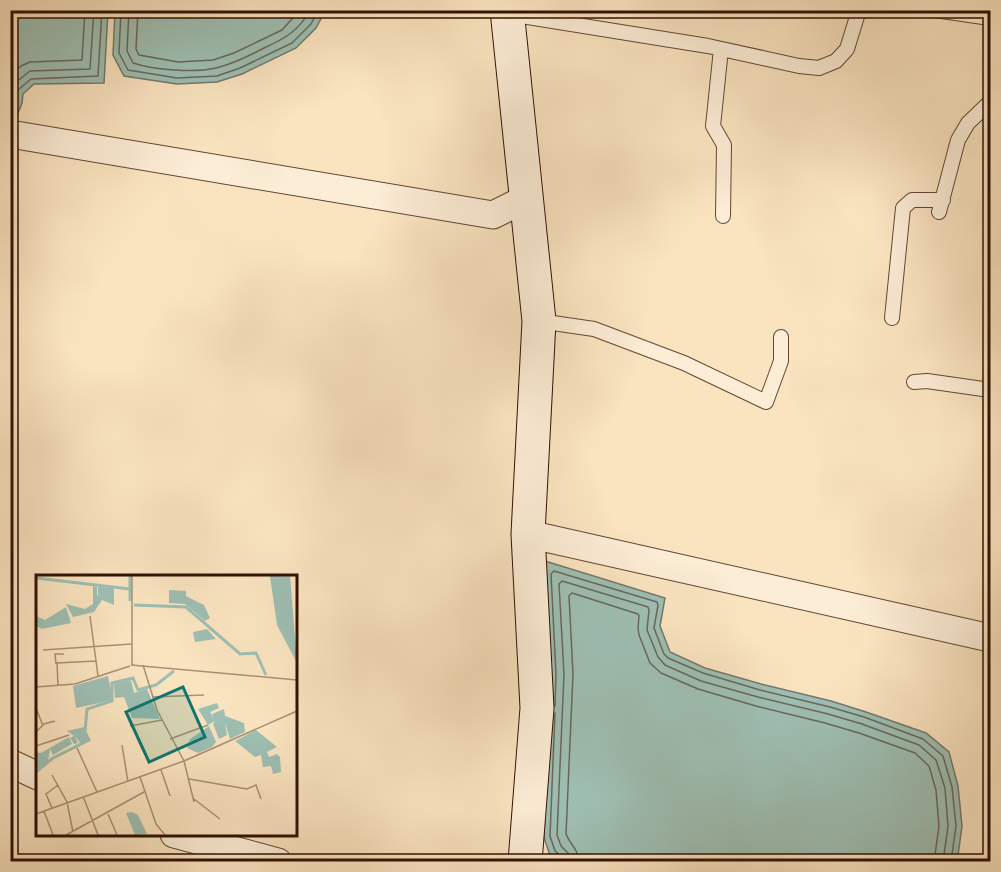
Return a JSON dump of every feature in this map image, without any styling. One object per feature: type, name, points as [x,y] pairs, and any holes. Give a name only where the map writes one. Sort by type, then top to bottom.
[{"type":"street","points":[[508,12],[539,321],[528,534],[537,708],[525,861]]},
{"type":"street","points":[[10,134],[493,215],[527,198]]},
{"type":"street","points":[[528,534],[990,638]]},
{"type":"street","points":[[10,763],[36,775]]},
{"type":"street","points":[[182,836],[278,861]]},
{"type":"lane","points":[[508,12],[819,68],[836,61],[847,49],[859,10]]},
{"type":"lane","points":[[943,11],[990,18]]},
{"type":"lane","points":[[721,49],[713,126],[724,145],[723,216]]},
{"type":"lane","points":[[892,318],[903,208],[912,200],[941,206],[958,140],[968,123],[990,102]]},
{"type":"lane","points":[[539,321],[594,329],[684,363],[766,402],[780,361],[781,338]]},
{"type":"lane","points":[[914,382],[927,381],[990,390]]},
{"type":"water","points":[[11,10],[108,11],[104,83],[34,84],[23,94],[16,118],[11,118]]},
{"type":"water","points":[[115,10],[325,11],[316,28],[296,48],[242,74],[217,82],[177,84],[124,76],[113,55]]},
{"type":"water","points":[[545,561],[665,598],[660,626],[670,652],[705,668],[831,701],[926,733],[949,752],[958,786],[962,826],[956,862],[560,861],[550,855],[544,838],[550,674]]}]
